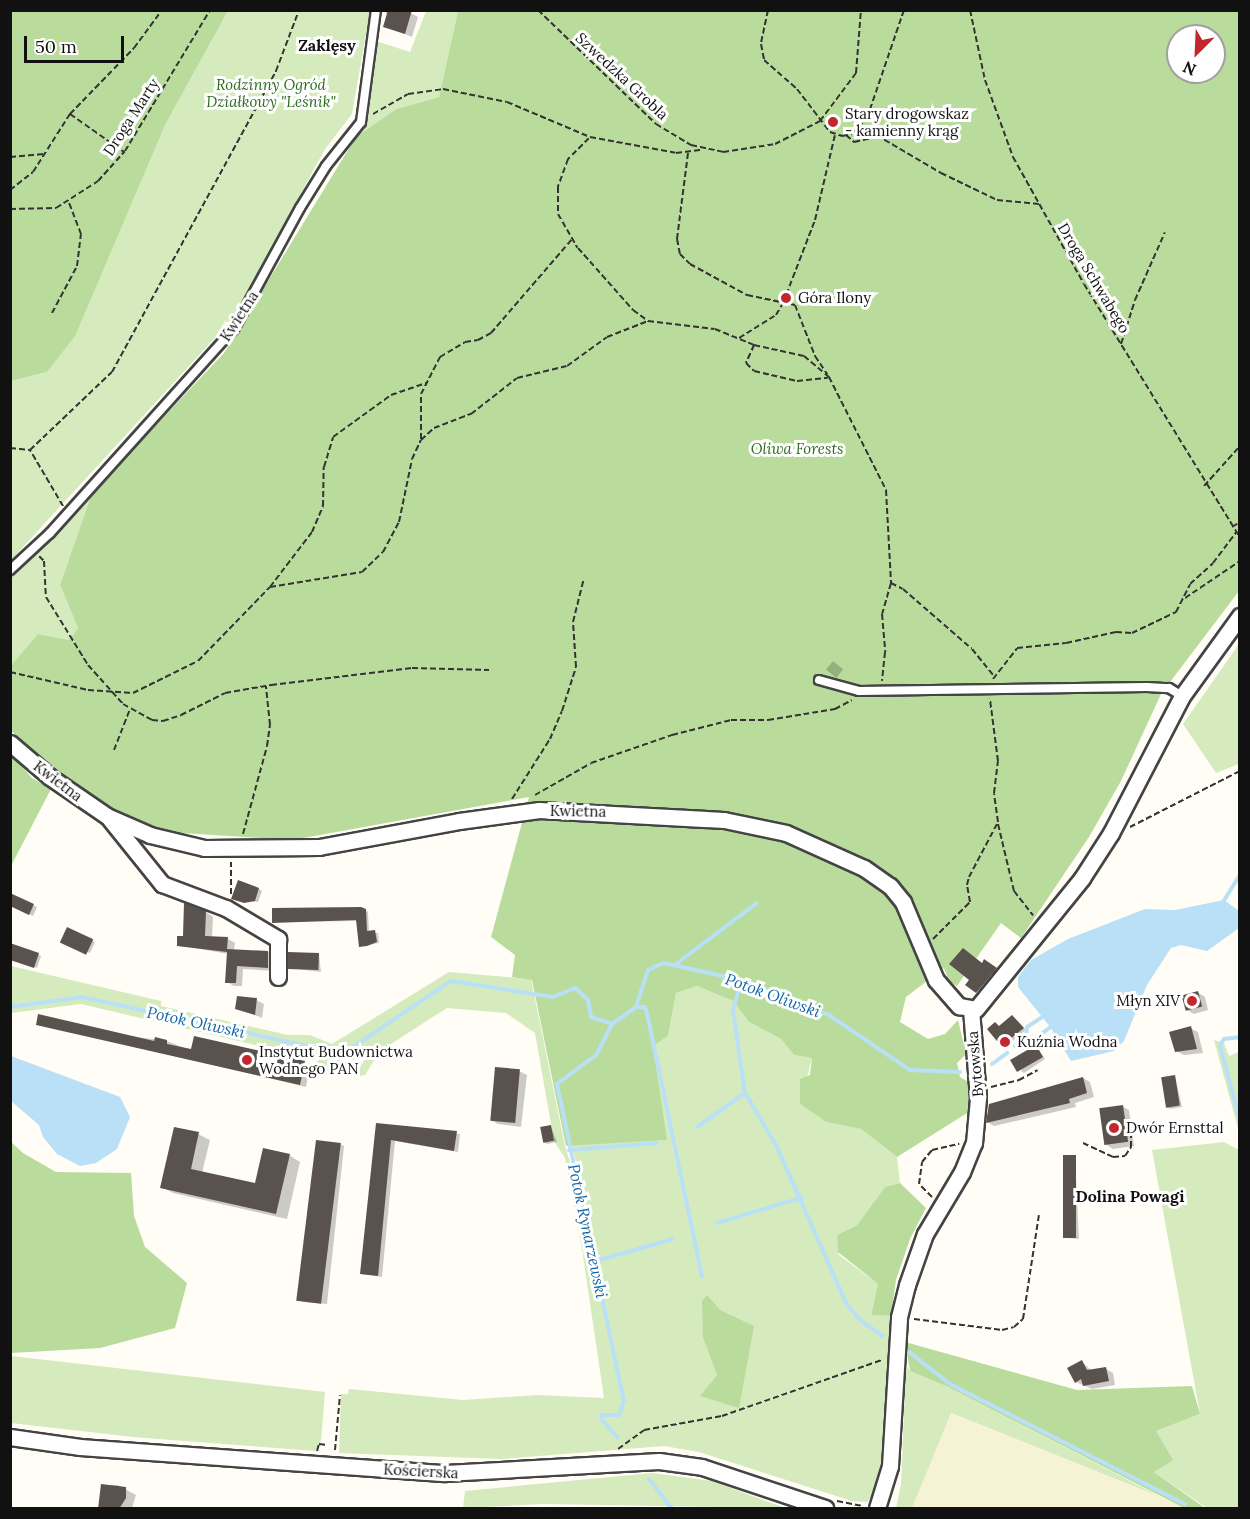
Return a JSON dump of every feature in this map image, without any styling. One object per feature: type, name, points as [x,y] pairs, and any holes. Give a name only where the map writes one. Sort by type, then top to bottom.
[{"type":"street","name":"Bytowska","points":[[877,1509],[890,1466],[899,1317],[914,1260],[940,1206],[962,1172],[974,1143],[981,1086],[974,1056],[970,1009],[983,1004],[1082,878],[1111,833],[1182,696],[1239,616]]},
{"type":"street","name":"Kwietna","points":[[10,743],[50,777],[107,816],[180,844],[242,849],[351,844],[510,813],[574,810],[724,820],[786,833],[864,868],[890,886],[903,902],[921,951],[936,981],[959,1006],[970,1009]]},
{"type":"street","name":"Kwietna","points":[[107,816],[162,884],[226,908],[278,939],[278,977]]},
{"type":"street","name":"Kościerska","points":[[10,1437],[80,1447],[445,1473],[659,1461],[702,1467],[825,1509]]},
{"type":"lane","name":"Kwietna","points":[[10,570],[68,513],[234,329],[310,191],[361,122],[376,10]]},
{"type":"lane","points":[[819,680],[859,691],[1163,687],[1182,696]]},
{"type":"path","points":[[10,190],[33,172],[70,114],[134,48],[162,10]]},
{"type":"path","name":"Droga Marty","points":[[10,209],[56,208],[69,203],[92,187],[124,152],[210,10]]},
{"type":"path","points":[[10,448],[30,450],[112,372],[276,72],[299,10]]},
{"type":"path","name":"Szwedzka Grobla","points":[[538,10],[656,124],[704,150],[723,152],[775,144],[820,121],[856,73],[861,10]]},
{"type":"path","points":[[768,10],[761,53],[774,71],[797,89],[820,121],[835,134],[846,135],[854,142],[880,136]]},
{"type":"path","points":[[846,135],[861,126],[872,108],[904,10]]},
{"type":"path","name":"Droga Schwabego","points":[[970,10],[994,107],[1013,157],[1204,486],[1239,538]]},
{"type":"path","points":[[361,122],[408,94],[443,88],[507,102],[590,137],[688,153],[704,150]]},
{"type":"path","points":[[70,114],[124,152]]},
{"type":"path","points":[[861,126],[940,174],[997,200],[1039,204]]},
{"type":"path","points":[[739,338],[776,315],[783,303],[815,220],[835,134]]},
{"type":"path","points":[[590,137],[572,153],[558,187],[558,214],[572,239],[606,281],[648,321]]},
{"type":"path","points":[[688,153],[677,239],[681,254],[690,264],[747,295],[795,304],[815,356],[830,377],[886,490],[891,583],[882,614],[885,652],[882,691]]},
{"type":"path","points":[[10,157],[44,154]]},
{"type":"path","points":[[52,313],[77,266],[81,234],[69,203]]},
{"type":"path","points":[[1120,344],[1135,300],[1165,232]]},
{"type":"path","points":[[421,440],[422,394],[440,357],[465,342],[478,340],[491,333],[572,239]]},
{"type":"path","points":[[270,587],[362,572],[372,563],[399,522],[412,459],[421,440],[434,428],[471,414],[517,378],[567,366],[607,337],[648,321],[715,329],[754,345],[804,356],[830,377]]},
{"type":"path","points":[[754,345],[746,363],[754,371],[797,381],[830,377]]},
{"type":"path","points":[[10,672],[110,693],[133,693],[198,662],[270,587],[309,537],[321,511],[324,466],[333,437],[391,395],[426,383]]},
{"type":"path","points":[[1204,486],[1239,446]]},
{"type":"path","points":[[30,450],[68,513]]},
{"type":"path","points":[[1232,527],[1239,522]]},
{"type":"path","points":[[1033,919],[1032,911],[1014,891],[998,822],[994,793],[998,761],[989,689],[994,676],[1017,648],[1066,644],[1116,632],[1132,633],[1176,612],[1190,584],[1213,563],[1236,532]]},
{"type":"path","points":[[27,555],[44,561],[46,597],[71,639],[110,693],[130,709],[162,721],[225,693],[266,686],[412,668],[489,669]]},
{"type":"path","points":[[1184,599],[1239,561]]},
{"type":"path","points":[[510,813],[550,739],[576,668],[573,622],[584,578]]},
{"type":"path","points":[[891,583],[972,649],[994,676]]},
{"type":"path","points":[[226,908],[233,887],[229,871],[232,858],[242,849],[267,746],[270,725],[266,686]]},
{"type":"path","points":[[510,813],[535,795],[591,763],[614,754],[709,724],[835,709],[846,704],[859,691]]},
{"type":"path","points":[[114,750],[130,709]]},
{"type":"path","points":[[1111,833],[1162,812],[1239,771]]},
{"type":"path","points":[[921,951],[970,902],[969,877],[998,822]]},
{"type":"path","points":[[981,1086],[1018,1080],[1038,1070]]},
{"type":"path","points":[[1083,1143],[1113,1156],[1125,1156],[1131,1147],[1131,1127]]},
{"type":"path","points":[[940,1206],[919,1184],[922,1162],[932,1150],[944,1145],[974,1143]]},
{"type":"path","points":[[899,1317],[1002,1330],[1014,1327],[1023,1319],[1039,1215]]},
{"type":"path","points":[[616,1457],[620,1443],[644,1430],[722,1416],[872,1363],[897,1361]]},
{"type":"path","points":[[338,1456],[334,1447],[340,1395]]},
{"type":"shaded area","points":[[950,1413],[1161,1497],[1184,1508],[912,1508]]},
{"type":"green space","points":[[10,11],[228,11],[165,125],[75,336],[47,372],[11,381]]},
{"type":"green space","name":"Rodzinny Ogród Działkowy \"Leśnik\"","points":[[228,11],[370,11],[352,114],[325,149],[234,317],[11,560],[11,381],[47,372],[165,125]]},
{"type":"green space","points":[[426,11],[458,11],[439,97],[396,109],[356,137],[376,41],[410,52]]},
{"type":"green space","name":"Oliwa Forests","points":[[458,11],[1239,11],[1239,591],[1161,694],[1121,781],[1089,837],[1021,938],[1001,923],[957,986],[949,981],[944,968],[906,997],[900,1022],[928,1039],[945,1034],[958,1020],[966,1054],[957,1063],[960,1077],[970,1083],[972,1110],[897,1157],[861,1129],[826,1122],[800,1104],[800,1079],[810,1075],[812,1058],[794,1055],[781,1039],[749,1022],[733,1001],[697,986],[676,993],[668,1036],[653,1046],[667,1140],[566,1146],[532,980],[512,977],[515,955],[491,937],[529,797],[292,840],[166,832],[134,822],[81,791],[11,731],[10,667],[38,634],[69,640],[78,628],[60,585],[92,493],[224,353],[356,137],[396,109],[439,97]]},
{"type":"green space","points":[[92,493],[60,585],[78,628],[69,640],[38,634],[11,667],[11,575],[60,530]]},
{"type":"green space","points":[[1239,644],[1239,764],[1216,773],[1183,724]]},
{"type":"green space","points":[[11,754],[32,778],[51,789],[11,866]]},
{"type":"green space","points":[[11,966],[161,1001],[161,1006],[288,1035],[310,1035],[332,1044],[449,972],[531,979],[565,1146],[592,1233],[572,1144],[666,1140],[653,1046],[668,1036],[676,993],[697,986],[733,1001],[749,1022],[781,1039],[794,1055],[812,1058],[800,1104],[826,1122],[861,1129],[897,1157],[900,1183],[885,1187],[857,1225],[837,1235],[839,1255],[878,1284],[871,1315],[891,1316],[881,1478],[875,1492],[867,1502],[852,1501],[699,1452],[664,1446],[501,1459],[339,1453],[341,1394],[348,1394],[349,1389],[463,1400],[537,1395],[604,1398],[582,1249],[565,1158],[554,1141],[535,1033],[506,1013],[447,1008],[380,1051],[365,1075],[356,1077],[309,1068],[319,1060],[81,1004],[11,1013]],"holes":[[[717,1376],[739,1407],[701,1395]]]},
{"type":"green space","points":[[1214,1040],[1224,1043],[1229,1056],[1239,1052],[1239,1132]]},
{"type":"green space","points":[[10,1141],[23,1153],[56,1172],[131,1173],[134,1216],[145,1247],[187,1283],[175,1328],[100,1348],[11,1353]]},
{"type":"green space","points":[[1224,1142],[1239,1150],[1239,1508],[1207,1508],[1154,1472],[1156,1431],[1200,1414],[1152,1150]]},
{"type":"green space","points":[[900,1183],[926,1208],[910,1239],[896,1280],[891,1316],[871,1315],[878,1284],[838,1252],[837,1235],[857,1225],[885,1187]]},
{"type":"green space","points":[[707,1295],[720,1310],[754,1326],[739,1408],[700,1396],[717,1375],[703,1337],[702,1301]]},
{"type":"green space","points":[[905,1342],[1077,1390],[1192,1386],[1200,1414],[1156,1431],[1173,1460],[1154,1472],[1205,1508],[1184,1508],[948,1387],[910,1371]]},
{"type":"green space","points":[[11,1356],[325,1392],[321,1441],[315,1451],[133,1437],[11,1423]]},
{"type":"green space","points":[[906,1365],[910,1371],[948,1387],[1161,1497],[951,1413],[912,1508],[896,1508],[901,1484]]},
{"type":"green space","points":[[652,1473],[712,1481],[785,1508],[543,1504],[463,1508],[465,1491]]},
{"type":"water","points":[[1224,900],[1239,911],[1239,928],[1207,951],[1181,945],[1171,948],[1147,985],[1124,1041],[1114,1051],[1071,1061],[1051,1028],[1018,987],[1018,977],[1031,960],[1068,939],[1145,909],[1175,910]]},
{"type":"water","points":[[11,1056],[120,1097],[130,1117],[117,1149],[96,1163],[80,1166],[57,1154],[43,1137],[39,1125],[11,1101]]},
{"type":"building","points":[[388,10],[412,10],[405,34],[383,27]]},
{"type":"building","points":[[238,880],[259,888],[255,901],[244,903],[231,899]]},
{"type":"building","points":[[10,893],[34,904],[29,915],[10,906]]},
{"type":"building","points":[[184,903],[206,911],[205,936],[228,937],[227,949],[268,951],[268,968],[237,966],[236,983],[225,983],[227,952],[177,946],[177,936],[183,936]]},
{"type":"building","points":[[361,907],[366,909],[367,931],[375,930],[377,942],[367,946],[359,947],[356,920],[272,923],[272,908]]},
{"type":"building","points":[[67,927],[93,939],[86,955],[60,942]]},
{"type":"building","points":[[10,943],[39,953],[34,968],[10,960]]},
{"type":"building","points":[[963,948],[982,963],[984,959],[997,968],[976,993],[965,985],[969,980],[949,964]]},
{"type":"building","points":[[288,952],[319,953],[318,970],[287,969]]},
{"type":"building","name":"Młyn XIV","points":[[1198,991],[1202,1006],[1186,1011],[1182,995]]},
{"type":"building","points":[[237,996],[257,998],[255,1015],[235,1009]]},
{"type":"building","name":"Instytut Budownictwa Wodnego PAN","points":[[38,1014],[154,1041],[155,1037],[167,1040],[167,1044],[191,1049],[194,1036],[305,1061],[300,1085],[36,1025]]},
{"type":"building","points":[[1012,1015],[1024,1028],[1001,1046],[987,1029],[995,1022],[999,1026]]},
{"type":"building","points":[[1191,1026],[1197,1049],[1175,1052],[1169,1032]]},
{"type":"building","points":[[1036,1045],[1043,1057],[1017,1072],[1010,1060]]},
{"type":"building","points":[[495,1067],[520,1069],[515,1123],[490,1121]]},
{"type":"building","points":[[1175,1075],[1180,1106],[1166,1108],[1161,1077]]},
{"type":"building","points":[[1083,1077],[1087,1093],[1069,1099],[1070,1103],[986,1123],[989,1104]]},
{"type":"building","name":"Dwór Ernsttal","points":[[1123,1105],[1128,1142],[1104,1145],[1099,1108]]},
{"type":"building","points":[[376,1123],[457,1131],[454,1151],[391,1140],[378,1276],[360,1274]]},
{"type":"building","points":[[551,1125],[554,1141],[543,1143],[540,1127]]},
{"type":"building","points":[[174,1127],[199,1132],[191,1169],[255,1183],[263,1148],[290,1154],[276,1214],[160,1188]]},
{"type":"building","points":[[316,1140],[341,1143],[321,1304],[296,1301]]},
{"type":"building","points":[[1063,1155],[1076,1155],[1076,1238],[1063,1238]]},
{"type":"building","points":[[1082,1360],[1087,1370],[1106,1367],[1109,1381],[1083,1386],[1081,1379],[1075,1383],[1067,1368]]},
{"type":"building","points":[[101,1484],[126,1487],[126,1498],[119,1509],[98,1509]]},
{"type":"waterway","name":"Potok Oliwski","points":[[1223,902],[1240,875]]},
{"type":"waterway","points":[[676,964],[757,903]]},
{"type":"waterway","name":"Potok Oliwski","points":[[10,1007],[82,997],[343,1054],[451,981],[553,997],[575,988],[588,1000],[591,1017],[612,1024],[636,1007],[648,970],[664,963],[736,979],[829,1015],[910,1070],[960,1072]]},
{"type":"waterway","points":[[741,981],[733,1010],[745,1093],[776,1145],[846,1303],[860,1320],[883,1336]]},
{"type":"waterway","points":[[636,1007],[645,1007],[648,1018],[702,1276]]},
{"type":"waterway","name":"Potok Oliwski","points":[[1026,1037],[1027,1027],[1047,1014]]},
{"type":"waterway","name":"Potok Rynarzewski","points":[[612,1024],[596,1055],[557,1084],[624,1401],[619,1415],[602,1415],[602,1420],[618,1438]]},
{"type":"waterway","name":"Potok Oliwski","points":[[1015,1046],[1026,1037],[1036,1038],[1053,1025]]},
{"type":"waterway","points":[[1240,1037],[1224,1039],[1220,1045],[1240,1121]]},
{"type":"waterway","name":"Potok Oliwski","points":[[992,1064],[1007,1053]]},
{"type":"waterway","points":[[697,1127],[745,1093]]},
{"type":"waterway","points":[[569,1150],[657,1143]]},
{"type":"waterway","points":[[717,1223],[801,1198]]},
{"type":"waterway","points":[[592,1262],[673,1239]]},
{"type":"waterway","points":[[909,1352],[950,1384],[1185,1504]]},
{"type":"waterway","name":"Potok Rynarzewski","points":[[649,1479],[672,1508]]},
{"type":"place","name":"Stary drogowskaz - kamienny krąg","points":[[833,122]]},
{"type":"place","name":"Góra Ilony","points":[[786,298]]},
{"type":"place","name":"Młyn XIV","points":[[1192,1001]]},
{"type":"place","name":"Kuźnia Wodna","points":[[1005,1042]]},
{"type":"place","name":"Instytut Budownictwa Wodnego PAN","points":[[247,1060]]},
{"type":"place","name":"Dwór Ernsttal","points":[[1114,1128]]},
{"type":"district","name":"Zaklęsy","points":[[327,45]]},
{"type":"district","name":"Dolina Powagi","points":[[1130,1196]]}]
